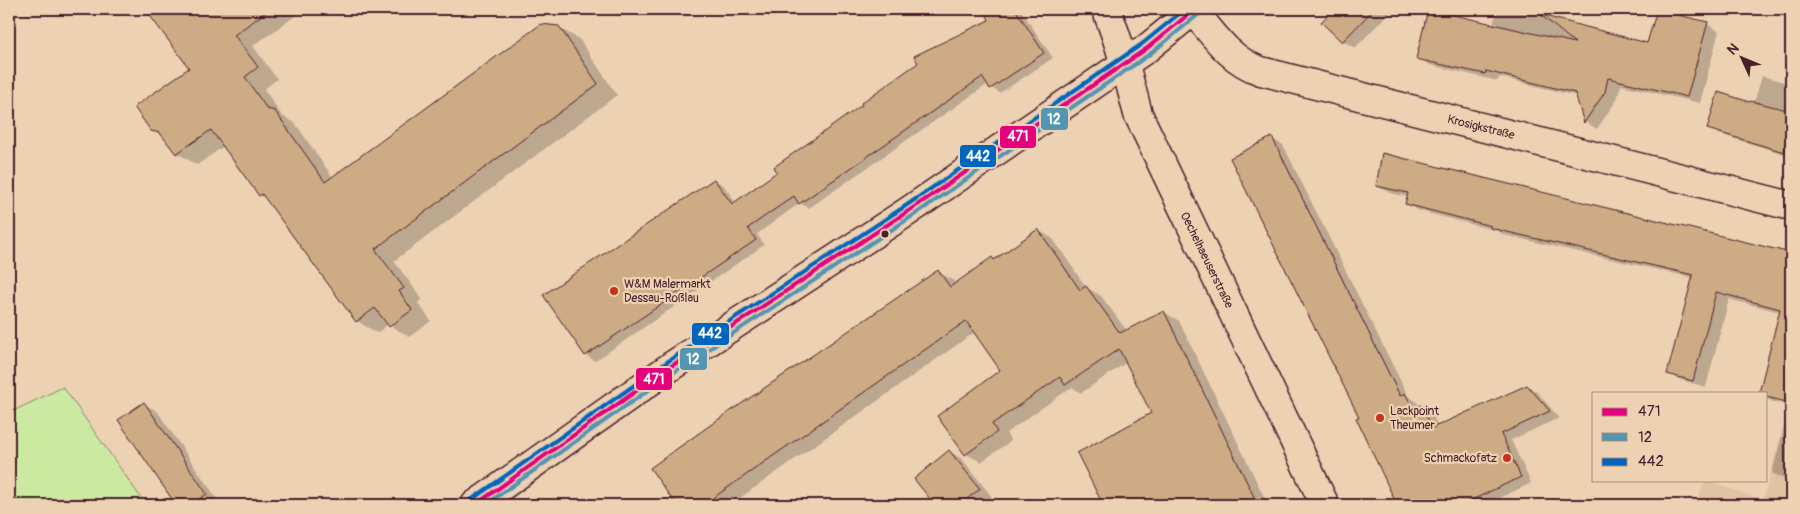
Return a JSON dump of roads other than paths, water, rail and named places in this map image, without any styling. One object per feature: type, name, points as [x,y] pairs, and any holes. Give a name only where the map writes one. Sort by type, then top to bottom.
[{"type":"street","name":"Oechelhaeuserstraße","points":[[1106,9],[1125,63],[1141,122],[1325,505]]},
{"type":"street","points":[[475,505],[673,365],[907,212],[1146,49],[1194,9]]},
{"type":"street","name":"Krosigkstraße","points":[[1194,9],[1227,50],[1251,68],[1791,206]]},
{"type":"place","name":"W&M Malermarkt Dessau-Roßlau","points":[[614,291]]},
{"type":"place","name":"Lackpoint Theumer","points":[[1380,418]]},
{"type":"place","name":"Schmackofatz","points":[[1507,458]]}]
